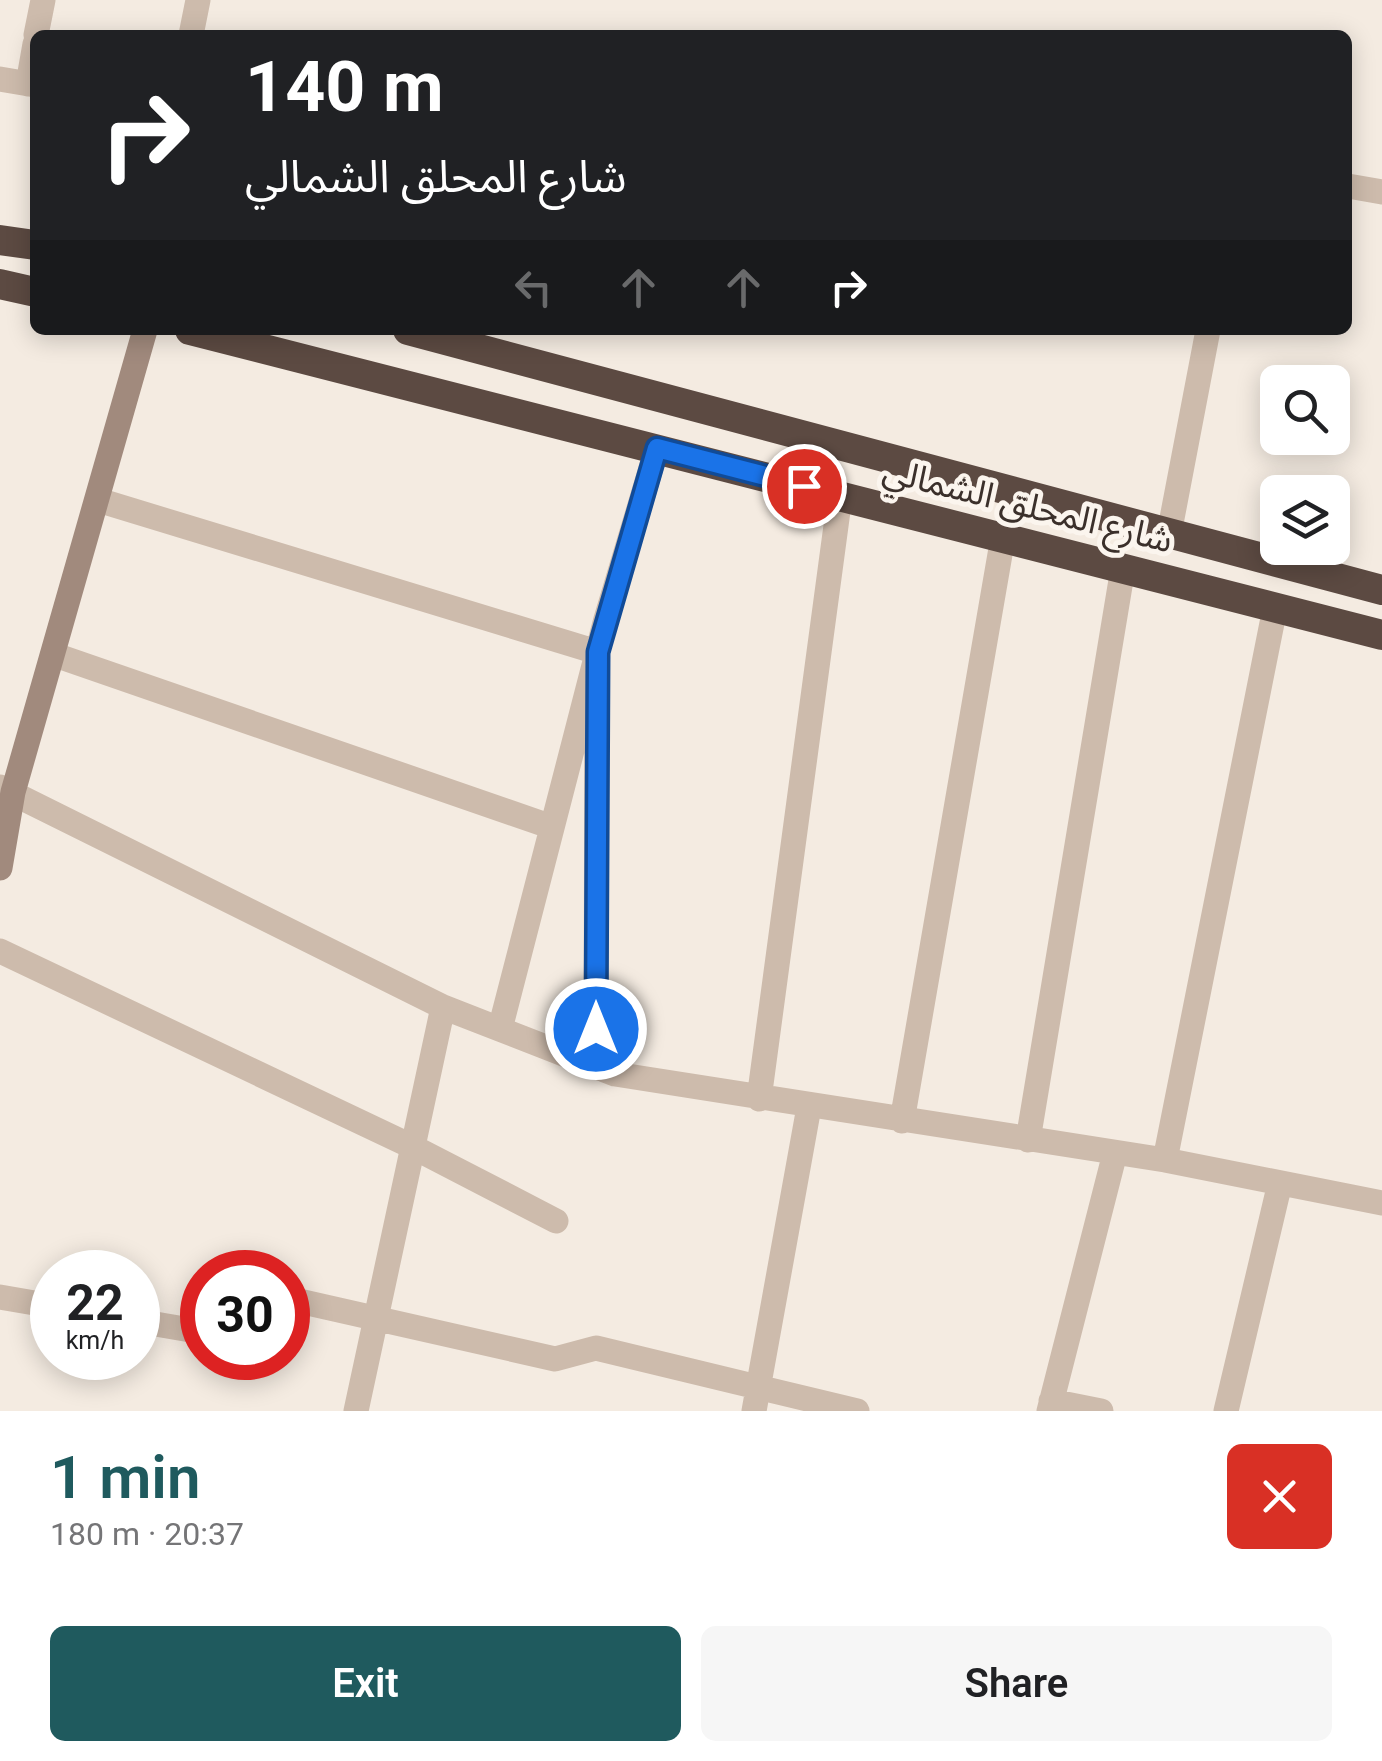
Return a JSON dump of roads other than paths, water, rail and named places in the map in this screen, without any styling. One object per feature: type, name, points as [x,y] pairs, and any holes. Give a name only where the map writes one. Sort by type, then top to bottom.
[{"type":"highway","points":[[0,240],[30,245]]},
{"type":"highway","points":[[0,284],[30,291]]},
{"type":"highway","name":"شارع المحلق الشمالي","points":[[210,335],[1382,634]]},
{"type":"highway","name":"شارع المحلق الشمالي","points":[[427,335],[1382,590]]},
{"type":"street","points":[[37,30],[43,0]]},
{"type":"street","points":[[192,30],[198,0]]},
{"type":"street","points":[[0,79],[30,84]]},
{"type":"street","points":[[1352,187],[1382,192]]},
{"type":"street","points":[[0,868],[6,790],[55,655],[144,335]]},
{"type":"street","points":[[1169,534],[1207,335]]},
{"type":"street","points":[[500,1029],[598,652],[657,448]]},
{"type":"street","points":[[759,1099],[840,496]]},
{"type":"street","points":[[98,500],[598,652]]},
{"type":"street","points":[[902,1121],[1003,538]]},
{"type":"street","points":[[1028,1140],[1123,568]]},
{"type":"street","points":[[1166,1160],[1275,608]]},
{"type":"street","points":[[596,1066],[598,652]]},
{"type":"street","points":[[55,655],[552,827]]},
{"type":"street","points":[[6,790],[443,1007],[615,1074],[809,1108],[1166,1160],[1382,1203]]},
{"type":"street","points":[[0,951],[413,1146],[556,1221]]},
{"type":"street","points":[[356,1411],[443,1007]]},
{"type":"street","points":[[756,1399],[809,1108]]},
{"type":"street","points":[[1102,1411],[1050,1406],[1115,1153]]},
{"type":"street","points":[[1226,1411],[1280,1183]]},
{"type":"street","points":[[0,1298],[30,1303]]},
{"type":"street","points":[[310,1304],[555,1359],[596,1348],[756,1399],[857,1411]]}]
